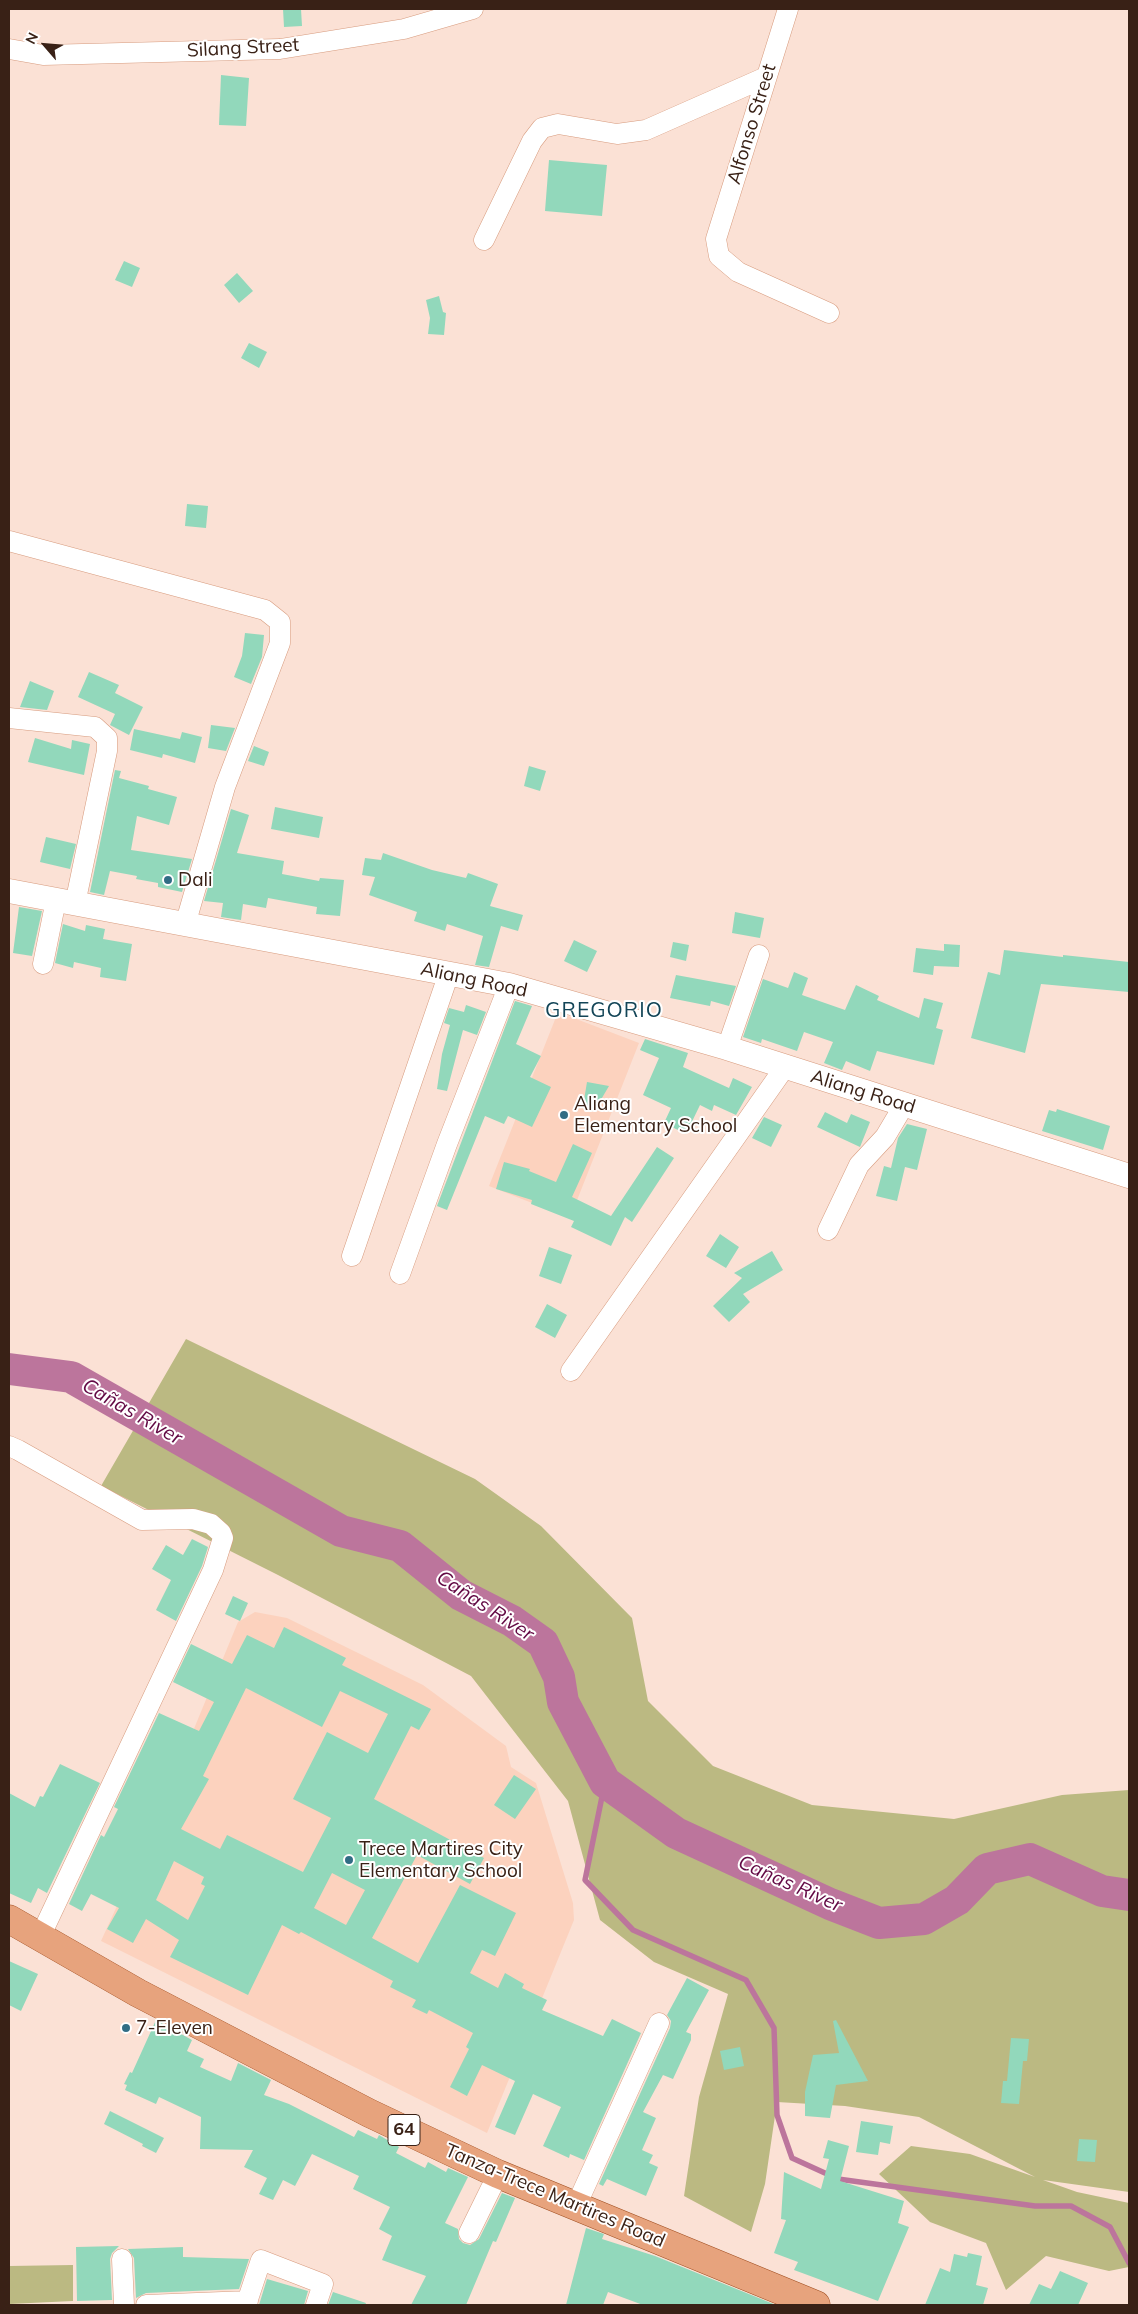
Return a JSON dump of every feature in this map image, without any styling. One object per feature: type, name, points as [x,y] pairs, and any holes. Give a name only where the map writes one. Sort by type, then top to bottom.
[{"type":"main road","name":"Tanza-Trece Martires Road","points":[[9,1919],[138,1993],[369,2113],[498,2174],[816,2305]]},
{"type":"street","name":"Silang Street","points":[[9,49],[43,55],[280,49],[404,29],[473,9]]},
{"type":"street","name":"Alfonso Street","points":[[788,9],[716,240],[719,256],[738,272],[829,313]]},
{"type":"street","points":[[484,240],[532,141],[542,128],[558,124],[617,134],[646,130],[766,77]]},
{"type":"street","points":[[9,541],[265,610],[280,622],[280,643],[225,787],[185,925]]},
{"type":"street","points":[[9,718],[95,727],[107,738],[107,751],[65,902],[43,964]]},
{"type":"street","name":"Aliang Road","points":[[9,891],[509,985],[727,1048],[1129,1176]]},
{"type":"street","points":[[727,1048],[759,955]]},
{"type":"street","points":[[352,1256],[449,973]]},
{"type":"street","points":[[400,1274],[447,1144],[509,985]]},
{"type":"street","points":[[571,1371],[785,1068]]},
{"type":"street","points":[[828,1230],[859,1165],[885,1137],[904,1105]]},
{"type":"street","points":[[9,1446],[142,1520],[193,1519],[212,1524],[221,1533],[222,1538],[213,1570],[40,1937]]},
{"type":"street","points":[[576,2206],[659,2023]]},
{"type":"street","points":[[469,2233],[498,2174]]},
{"type":"street","points":[[122,2259],[124,2305]]},
{"type":"street","points":[[146,2305],[247,2303],[261,2260],[323,2284],[316,2305]]},
{"type":"shaded area","name":"Aliang Elementary School","points":[[558,1012],[639,1043],[570,1218],[489,1186]]},
{"type":"shaded area","points":[[186,1339],[475,1479],[541,1526],[632,1618],[648,1701],[713,1766],[812,1805],[954,1819],[1062,1795],[1129,1790],[1129,2192],[1043,2180],[1077,2192],[1129,2203],[1129,2267],[1109,2271],[1046,2256],[1006,2290],[986,2243],[930,2222],[879,2174],[911,2146],[970,2154],[1035,2177],[919,2117],[845,2106],[777,2102],[765,2184],[751,2232],[684,2196],[699,2097],[728,1994],[654,1962],[600,1920],[568,1801],[471,1676],[278,1575],[101,1486]]},
{"type":"shaded area","name":"Trece Martires City Elementary School","points":[[255,1612],[287,1618],[423,1685],[506,1746],[511,1767],[536,1783],[573,1903],[574,1920],[487,2133],[101,1941],[158,1816],[238,1622]]},
{"type":"shaded area","points":[[73,2265],[73,2301],[9,2304],[9,2266]]},
{"type":"building","points":[[283,9],[301,9],[302,26],[284,27]]},
{"type":"building","points":[[221,75],[249,78],[246,126],[219,125]]},
{"type":"building","points":[[549,160],[607,165],[602,216],[545,211]]},
{"type":"building","points":[[124,261],[140,268],[132,287],[115,280]]},
{"type":"building","points":[[237,273],[253,291],[239,303],[224,285]]},
{"type":"building","points":[[439,296],[443,312],[446,313],[444,335],[428,334],[430,318],[426,300]]},
{"type":"building","points":[[249,343],[267,352],[259,368],[241,358]]},
{"type":"building","points":[[187,504],[208,506],[206,528],[185,526]]},
{"type":"building","points":[[245,633],[264,635],[262,657],[251,684],[234,677],[242,656]]},
{"type":"building","points":[[89,672],[119,685],[115,693],[143,707],[129,735],[110,725],[115,714],[78,697]]},
{"type":"building","points":[[30,681],[54,691],[47,710],[20,707]]},
{"type":"building","points":[[211,725],[235,728],[226,751],[208,748]]},
{"type":"building","points":[[134,729],[180,739],[182,732],[202,737],[195,763],[163,754],[162,758],[130,750]]},
{"type":"building","points":[[35,738],[71,749],[72,740],[90,744],[84,775],[28,762]]},
{"type":"building","points":[[254,746],[269,752],[264,766],[248,761]]},
{"type":"building","points":[[529,766],[546,771],[540,791],[524,786]]},
{"type":"building","points":[[115,770],[121,771],[119,778],[149,786],[148,789],[177,797],[169,825],[137,816],[131,850],[192,859],[182,892],[158,887],[158,883],[136,879],[137,876],[110,871],[104,895],[90,892]]},
{"type":"building","points":[[275,807],[323,817],[319,838],[271,829]]},
{"type":"building","points":[[231,809],[249,815],[237,853],[284,861],[282,874],[319,881],[320,878],[344,880],[340,916],[316,914],[317,907],[268,898],[266,908],[243,904],[241,920],[221,917],[223,903],[204,901]]},
{"type":"building","points":[[46,837],[76,844],[70,869],[40,862]]},
{"type":"building","points":[[383,853],[432,870],[466,878],[468,873],[498,884],[490,906],[523,915],[518,931],[501,926],[489,967],[475,965],[483,936],[447,924],[445,931],[414,921],[417,912],[369,895],[375,877],[362,875],[365,858],[381,860]]},
{"type":"building","points":[[19,907],[42,911],[32,956],[13,953]]},
{"type":"building","points":[[735,912],[764,918],[760,938],[732,933]]},
{"type":"building","points":[[63,924],[85,931],[86,925],[105,929],[103,939],[132,944],[126,981],[100,977],[101,968],[74,962],[73,968],[55,963]]},
{"type":"building","points":[[574,940],[597,951],[587,972],[564,961]]},
{"type":"building","points":[[673,942],[689,945],[686,961],[670,957]]},
{"type":"building","points":[[944,944],[960,945],[959,967],[934,966],[933,975],[913,972],[916,948],[944,951]]},
{"type":"building","points":[[1004,950],[1129,962],[1129,992],[1041,984],[1025,1053],[971,1038],[988,972],[1000,975]]},
{"type":"building","points":[[794,972],[808,978],[802,995],[845,1010],[856,985],[879,996],[877,1000],[919,1018],[924,998],[943,1003],[936,1028],[943,1030],[934,1065],[877,1051],[870,1071],[846,1061],[842,1070],[824,1063],[833,1042],[804,1032],[797,1051],[762,1039],[761,1043],[743,1037],[763,979],[788,988]]},
{"type":"building","points":[[676,975],[736,986],[729,1006],[711,1001],[710,1006],[670,998]]},
{"type":"building","points":[[515,1001],[532,1006],[516,1044],[541,1056],[530,1077],[551,1087],[532,1127],[508,1116],[504,1124],[485,1116],[447,1210],[437,1206]]},
{"type":"building","points":[[466,1005],[486,1012],[477,1035],[463,1030],[447,1091],[437,1089],[442,1054],[450,1025],[444,1023],[449,1008],[464,1012]]},
{"type":"building","points":[[645,1039],[688,1053],[683,1067],[729,1088],[733,1078],[752,1087],[736,1115],[714,1105],[712,1111],[700,1105],[686,1134],[664,1123],[671,1108],[643,1095],[659,1058],[640,1050]]},
{"type":"building","points":[[587,1082],[609,1086],[596,1108],[583,1106]]},
{"type":"building","points":[[1057,1109],[1110,1126],[1103,1150],[1042,1131],[1049,1110],[1056,1112]]},
{"type":"building","points":[[825,1112],[847,1123],[851,1114],[870,1122],[860,1147],[817,1127]]},
{"type":"building","points":[[764,1117],[782,1125],[771,1147],[752,1138]]},
{"type":"building","points":[[907,1124],[927,1129],[917,1170],[905,1167],[897,1201],[876,1196],[884,1166],[891,1168],[898,1138]]},
{"type":"building","points":[[573,1144],[592,1153],[572,1197],[611,1216],[657,1147],[674,1158],[632,1222],[625,1217],[611,1246],[571,1227],[574,1221],[531,1204],[532,1200],[496,1189],[504,1162],[530,1169],[529,1171],[556,1182]]},
{"type":"building","points":[[720,1234],[739,1247],[726,1268],[706,1256]]},
{"type":"building","points":[[549,1247],[572,1255],[561,1284],[539,1276]]},
{"type":"building","points":[[772,1251],[783,1270],[743,1294],[750,1302],[729,1322],[713,1306],[742,1278],[734,1273]]},
{"type":"building","points":[[547,1304],[567,1315],[555,1338],[535,1327]]},
{"type":"building","points":[[192,1539],[208,1547],[202,1566],[176,1621],[156,1610],[171,1580],[152,1569],[166,1545],[183,1555]]},
{"type":"building","points":[[233,1596],[248,1603],[240,1621],[225,1614]]},
{"type":"building","points":[[284,1627],[346,1658],[342,1665],[431,1709],[419,1730],[411,1726],[374,1799],[484,1858],[470,1884],[417,1855],[372,1938],[418,1963],[460,1885],[516,1913],[495,1956],[482,1950],[470,1973],[498,1988],[505,1973],[524,1984],[522,1988],[547,2000],[542,2010],[603,2036],[612,2019],[641,2033],[584,2160],[570,2154],[569,2158],[543,2146],[561,2107],[533,2094],[515,2135],[495,2127],[515,2081],[482,2065],[467,2096],[450,2087],[469,2049],[466,2047],[473,2033],[429,2010],[427,2014],[412,2007],[416,2000],[390,1987],[393,1981],[301,1932],[299,1934],[282,1925],[248,1995],[170,1957],[179,1940],[146,1919],[133,1943],[107,1929],[119,1908],[91,1894],[82,1911],[69,1904],[101,1835],[104,1837],[118,1809],[114,1807],[159,1713],[199,1731],[214,1702],[173,1682],[191,1644],[232,1664],[247,1635],[274,1648]],"holes":[[[246,1688],[322,1727],[340,1691],[388,1714],[368,1753],[327,1732],[293,1799],[331,1818],[303,1872],[227,1835],[220,1849],[181,1829],[209,1779],[203,1776]],[[174,1861],[204,1877],[201,1884],[205,1886],[188,1920],[156,1900]],[[332,1873],[365,1890],[346,1925],[314,1908]]]},
{"type":"building","points":[[60,1764],[100,1783],[47,1893],[38,1888],[31,1903],[9,1893],[9,1793],[35,1807],[40,1796],[43,1797]]},
{"type":"building","points":[[514,1775],[536,1789],[515,1819],[494,1805]]},
{"type":"building","points":[[9,1961],[38,1974],[21,2011],[9,2005]]},
{"type":"building","points":[[687,1978],[709,1990],[686,2032],[691,2034],[691,2040],[673,2079],[663,2075],[643,2112],[656,2118],[642,2150],[653,2155],[649,2163],[658,2167],[646,2196],[607,2179],[603,2186],[599,2184],[670,2028],[671,2021],[667,2015]]},
{"type":"building","points":[[156,2020],[192,2040],[187,2051],[204,2059],[200,2067],[231,2081],[238,2063],[271,2080],[264,2095],[289,2104],[354,2137],[358,2130],[377,2139],[379,2135],[399,2147],[396,2153],[425,2168],[428,2162],[446,2172],[448,2168],[468,2177],[445,2223],[458,2229],[459,2239],[463,2243],[470,2245],[479,2239],[502,2193],[515,2198],[496,2242],[493,2241],[466,2305],[411,2305],[426,2276],[382,2260],[392,2236],[379,2229],[390,2207],[353,2189],[359,2176],[312,2154],[295,2186],[283,2180],[273,2200],[259,2194],[267,2178],[244,2167],[253,2150],[200,2149],[201,2117],[159,2097],[156,2104],[125,2090],[127,2085],[124,2084],[130,2072],[132,2073]]},
{"type":"building","points":[[836,2020],[868,2081],[836,2085],[830,2118],[805,2116],[805,2092],[813,2055],[839,2053],[833,2021]]},
{"type":"building","points":[[1011,2038],[1029,2039],[1027,2061],[1023,2061],[1019,2104],[1001,2103],[1003,2081],[1007,2081]]},
{"type":"building","points":[[740,2047],[744,2066],[724,2070],[720,2051]]},
{"type":"building","points":[[110,2111],[164,2138],[156,2153],[142,2146],[143,2144],[104,2124]]},
{"type":"building","points":[[861,2121],[893,2126],[890,2144],[880,2142],[878,2155],[856,2152]]},
{"type":"building","points":[[1079,2139],[1097,2140],[1095,2162],[1077,2161]]},
{"type":"building","points":[[828,2140],[849,2146],[840,2181],[904,2201],[898,2223],[909,2227],[878,2301],[794,2270],[798,2262],[774,2253],[786,2220],[781,2219],[784,2172],[821,2189],[829,2159],[823,2158]]},
{"type":"building","points":[[586,2228],[604,2234],[602,2239],[655,2256],[776,2305],[643,2305],[608,2292],[603,2305],[566,2305]]},
{"type":"building","points":[[119,2246],[112,2253],[110,2259],[112,2300],[77,2301],[76,2247]]},
{"type":"building","points":[[183,2247],[183,2257],[249,2259],[239,2289],[146,2293],[136,2298],[134,2258],[128,2249]]},
{"type":"building","points":[[968,2253],[982,2256],[976,2285],[988,2288],[983,2305],[925,2305],[940,2268],[950,2272],[954,2254],[967,2257]]},
{"type":"building","points":[[1060,2271],[1088,2283],[1078,2305],[1029,2305],[1039,2284],[1051,2289]]},
{"type":"building","points":[[267,2279],[308,2291],[304,2305],[259,2305]]},
{"type":"building","points":[[333,2292],[366,2303],[365,2305],[328,2305]]},
{"type":"waterway","name":"Cañas River","points":[[9,1369],[71,1377],[341,1531],[400,1546],[461,1595],[512,1621],[543,1643],[559,1677],[563,1702],[605,1782],[676,1833],[830,1904],[879,1923],[924,1919],[957,1900],[987,1869],[1030,1859],[1102,1891],[1129,1895]]},
{"type":"waterway","points":[[605,1782],[585,1880],[633,1930],[746,1980],[774,2028],[777,2115],[792,2158],[838,2179],[1035,2206],[1071,2206],[1110,2227],[1129,2263]]},
{"type":"place","name":"Dali","points":[[168,880]]},
{"type":"place","name":"Aliang Elementary School","points":[[564,1115]]},
{"type":"place","name":"Trece Martires City Elementary School","points":[[349,1860]]},
{"type":"place","name":"7-Eleven","points":[[126,2028]]},
{"type":"district","name":"GREGORIO","points":[[604,1011]]}]
